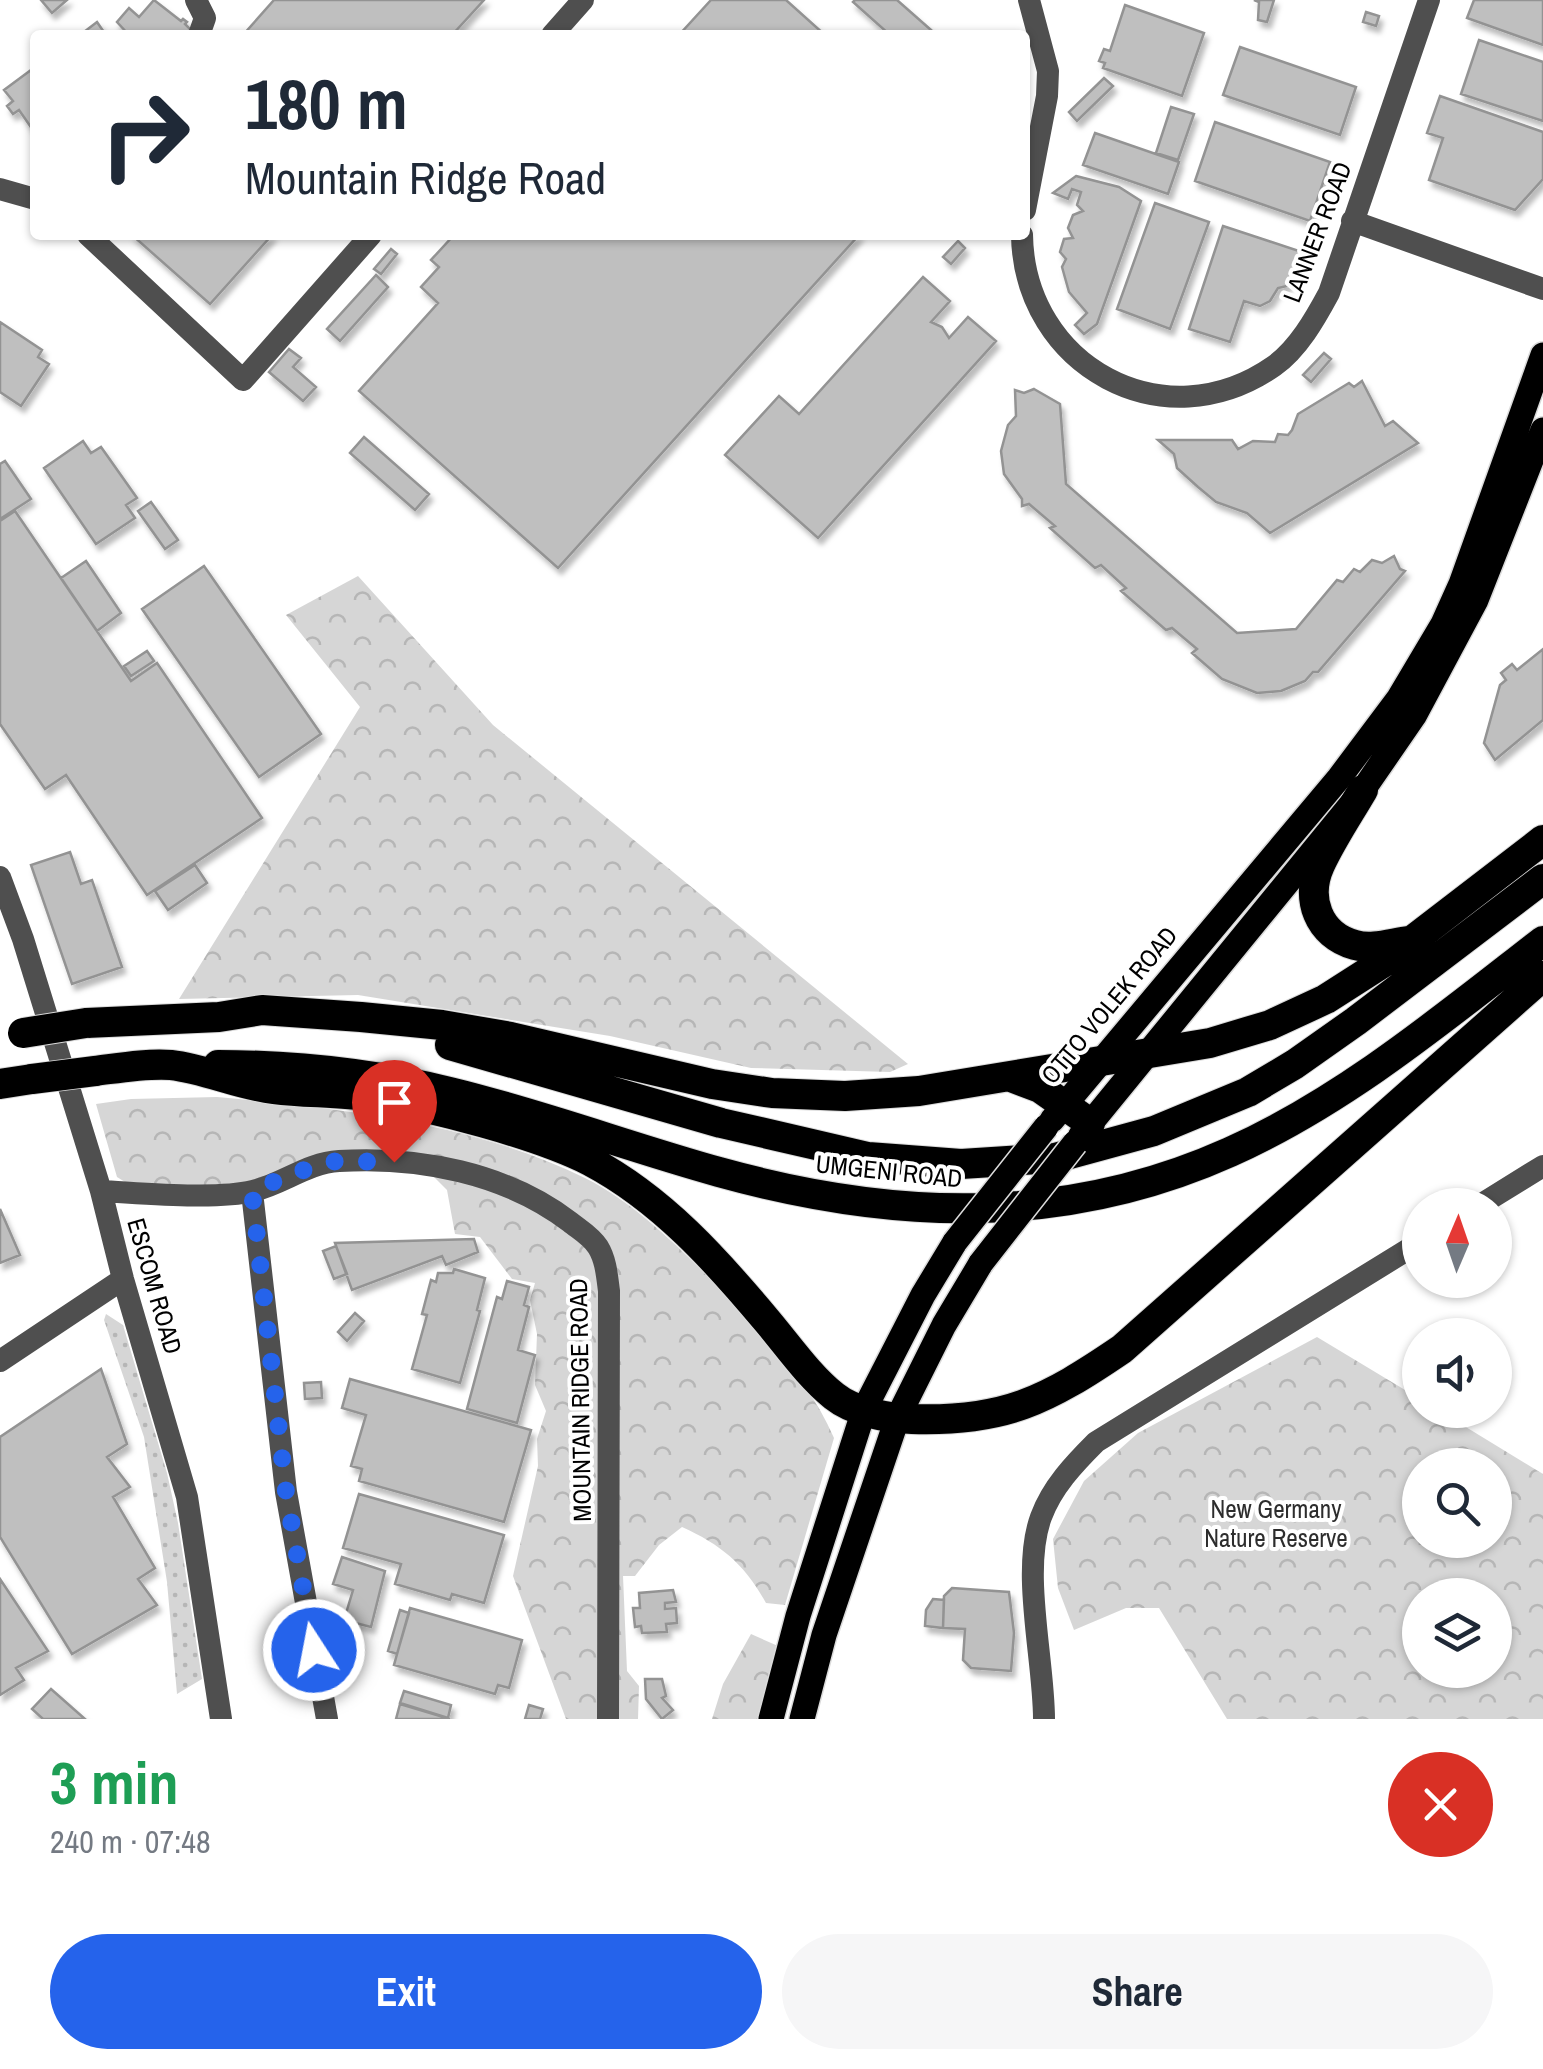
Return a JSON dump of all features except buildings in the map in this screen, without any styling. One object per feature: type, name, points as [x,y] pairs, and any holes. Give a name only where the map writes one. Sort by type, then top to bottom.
[{"type":"highway","points":[[1363,790],[1319,867],[1313,889],[1316,909],[1332,934],[1355,945],[1371,947],[1410,940]]},
{"type":"highway","points":[[12,1035],[86,1024],[220,1018],[262,1010],[442,1025],[511,1037],[712,1084],[772,1093],[882,1094],[1010,1077],[1210,1042],[1270,1025],[1326,1000],[1387,960],[1543,840]]},
{"type":"highway","name":"UMGENI ROAD","points":[[220,1018],[300,1021],[421,1037],[721,1123],[868,1157],[960,1164],[1055,1158],[1154,1131],[1248,1092],[1356,1022],[1543,879]]},
{"type":"highway","name":"UMGENI ROAD","points":[[170,1065],[261,1065],[394,1081],[450,1092],[721,1172],[843,1201],[923,1209],[998,1210],[1104,1195],[1152,1182],[1231,1152],[1361,1076],[1543,941]]},
{"type":"highway","points":[[0,1084],[170,1065],[270,1089],[368,1097],[412,1105],[526,1137],[589,1161],[662,1209],[718,1262],[836,1398],[897,1418],[949,1421],[986,1418],[1020,1406],[1073,1382],[1122,1349],[1543,976]]},
{"type":"highway","points":[[1010,1077],[1040,1088],[1055,1116],[1082,1133]]},
{"type":"main road","name":"OTTO VOLEK ROAD","points":[[771,1719],[798,1616],[864,1410],[923,1295],[955,1242],[1055,1116],[1340,778],[1400,698],[1461,584],[1543,355]]},
{"type":"main road","points":[[802,1719],[824,1635],[897,1418],[944,1325],[981,1263],[1082,1133],[1363,790],[1414,716],[1454,646],[1494,558],[1543,430]]},
{"type":"street","points":[[557,30],[584,0]]},
{"type":"street","points":[[1029,0],[1048,71],[1030,183]]},
{"type":"street","name":"LANNER ROAD","points":[[1022,240],[1028,282],[1040,313],[1056,336],[1105,380],[1176,398],[1218,391],[1275,365],[1315,320],[1328,294],[1429,0]]},
{"type":"street","points":[[0,188],[30,198]]},
{"type":"street","points":[[1352,221],[1543,289]]},
{"type":"street","points":[[93,240],[243,380],[367,240]]},
{"type":"street","name":"ESCOM ROAD","points":[[0,876],[101,1191],[123,1280],[188,1496],[221,1719]]},
{"type":"street","name":"MOUNTAIN RIDGE ROAD","points":[[101,1191],[252,1192],[290,1174],[336,1161],[394,1162],[454,1171],[508,1185],[532,1196],[592,1238],[600,1250],[610,1291],[608,1719]]},
{"type":"street","points":[[1507,1188],[1543,1166]]},
{"type":"street","points":[[252,1192],[286,1492],[327,1719]]},
{"type":"street","points":[[1044,1719],[1034,1552],[1041,1518],[1066,1472],[1096,1442],[1402,1253]]},
{"type":"street","points":[[0,1360],[123,1280]]},
{"type":"green space","points":[[358,576],[493,725],[908,1064],[890,1072],[751,1068],[610,1036],[358,995],[179,999],[360,707],[286,615]]},
{"type":"green space","points":[[217,1097],[358,1113],[498,1144],[585,1178],[659,1230],[771,1343],[813,1398],[834,1438],[785,1605],[766,1603],[731,1558],[682,1527],[659,1545],[635,1576],[623,1576],[627,1671],[639,1686],[638,1719],[566,1719],[513,1576],[538,1466],[537,1439],[546,1411],[535,1385],[537,1334],[530,1300],[535,1283],[512,1279],[480,1237],[455,1234],[447,1190],[423,1166],[337,1161],[252,1192],[125,1182],[117,1177],[96,1104]]},
{"type":"green space","points":[[106,1314],[123,1325],[178,1523],[202,1679],[177,1694],[167,1582],[144,1437],[104,1320]]},
{"type":"green space","name":"New Germany Nature Reserve","points":[[1317,1337],[1402,1388],[1402,1428],[1468,1428],[1500,1448],[1402,1448],[1402,1558],[1512,1558],[1512,1455],[1543,1474],[1543,1719],[1227,1719],[1159,1608],[1126,1608],[1074,1630],[1058,1588],[1053,1539],[1084,1481],[1138,1433]]},
{"type":"green space","points":[[751,1634],[778,1646],[759,1719],[712,1719],[723,1684]]},
{"type":"route","points":[[314,1650],[286,1492],[252,1192],[290,1174],[336,1161],[394,1162]]}]
